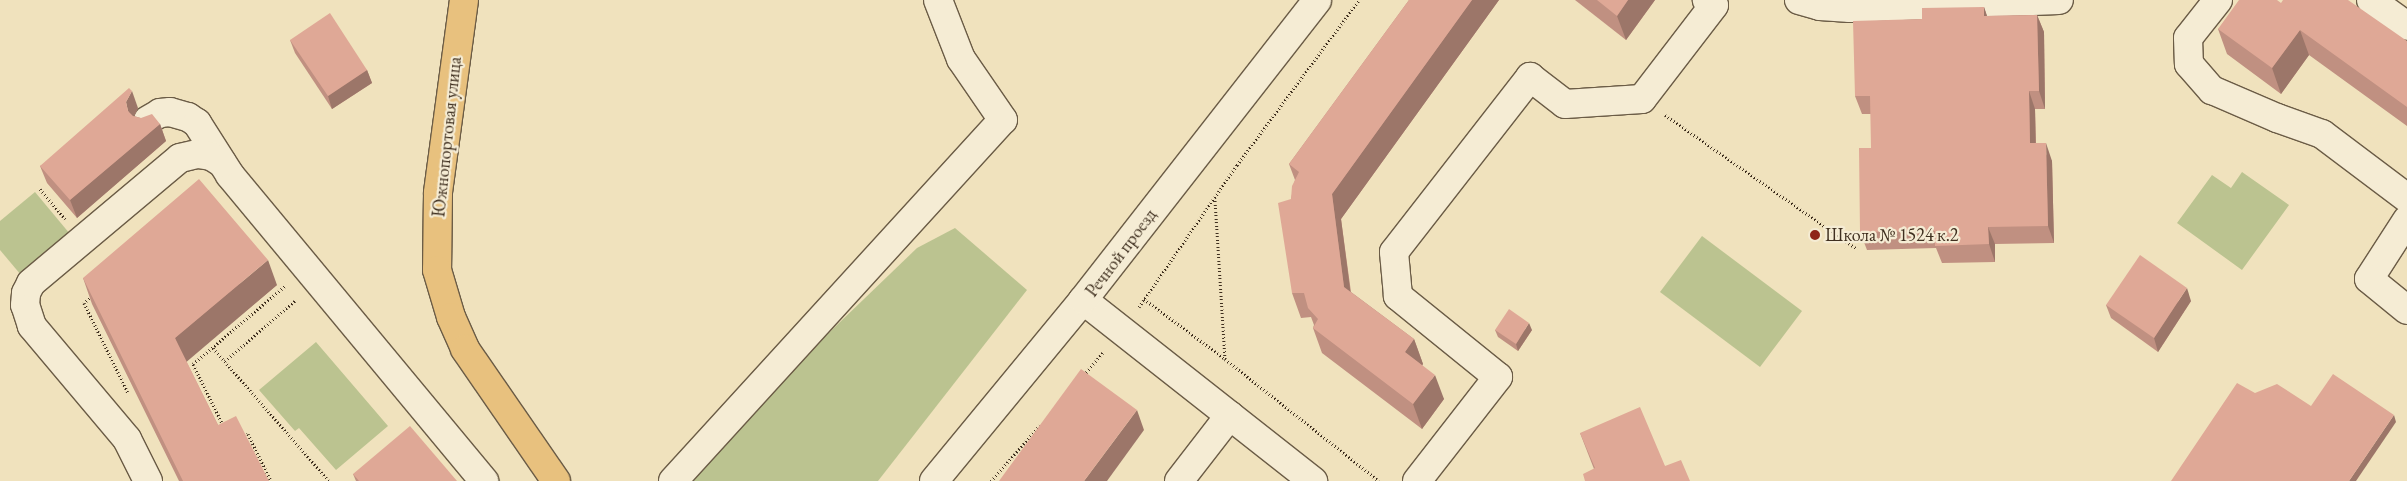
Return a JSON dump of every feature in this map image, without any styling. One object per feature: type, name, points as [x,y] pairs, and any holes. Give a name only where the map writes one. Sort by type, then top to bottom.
[{"type":"main road","name":"Южнопортовая улица","points":[[464,0],[438,193],[437,270],[451,317],[465,349],[556,481]]},
{"type":"street","points":[[673,481],[1004,120],[961,59],[938,0]]},
{"type":"street","name":"Речной проезд","points":[[1296,476],[1230,416],[1083,300],[1317,0]]},
{"type":"street","points":[[1799,0],[1820,6],[1850,8],[2059,0]]},
{"type":"street","points":[[2218,0],[2188,38],[2189,64],[2212,90],[2277,118],[2322,134],[2407,198]]},
{"type":"street","points":[[2371,0],[2407,26]]},
{"type":"street","points":[[1417,481],[1498,377],[1398,296],[1394,252],[1530,77],[1565,104],[1642,98],[1717,2]]},
{"type":"street","points":[[148,120],[160,113],[170,112],[188,116],[197,123],[222,163],[484,481]]},
{"type":"street","points":[[148,481],[127,439],[32,326],[25,305],[26,293],[32,283],[180,158],[198,154],[211,156],[222,163]]},
{"type":"street","points":[[2407,220],[2369,279],[2407,310]]},
{"type":"street","points":[[934,481],[1083,300]]},
{"type":"street","points":[[1179,481],[1230,416]]},
{"type":"path","points":[[1083,376],[1122,331],[1215,197],[1359,0]]},
{"type":"path","points":[[1642,98],[1857,249]]},
{"type":"path","points":[[1215,197],[1225,359]]},
{"type":"path","points":[[224,361],[318,281]]},
{"type":"path","points":[[227,434],[193,364],[287,284]]},
{"type":"path","points":[[96,292],[84,303],[132,401]]},
{"type":"path","points":[[1144,299],[1225,359],[1379,481]]},
{"type":"path","points":[[213,348],[329,481]]},
{"type":"path","points":[[991,481],[1044,421]]},
{"type":"path","points":[[240,438],[248,434],[271,481]]},
{"type":"green space","points":[[2242,172],[2289,205],[2242,270],[2177,223],[2212,175],[2231,188]]},
{"type":"green space","points":[[35,192],[70,234],[21,275],[0,250],[0,221]]},
{"type":"green space","points":[[955,228],[1027,290],[878,481],[689,481],[812,349],[917,248]]},
{"type":"green space","points":[[1702,236],[1802,311],[1760,367],[1660,292]]},
{"type":"green space","points":[[316,342],[388,426],[336,470],[299,428],[295,431],[259,390]]},
{"type":"building","points":[[1409,0],[1472,0],[1332,194],[1344,287],[1414,339],[1405,352],[1435,375],[1413,404],[1313,328],[1318,319],[1308,308],[1304,293],[1292,293],[1278,203],[1291,199],[1292,186],[1299,172],[1289,164]]},
{"type":"building","points":[[1597,0],[1628,0],[1617,16]]},
{"type":"building","points":[[2239,0],[2277,0],[2281,3],[2283,0],[2348,0],[2407,41],[2407,107],[2300,30],[2272,68],[2218,29]]},
{"type":"building","points":[[1984,7],[1984,16],[2037,15],[2039,91],[2029,91],[2030,143],[2046,143],[2048,226],[1988,227],[1989,244],[1935,246],[1935,231],[1860,232],[1859,148],[1871,148],[1870,96],[1855,96],[1853,21],[1922,19],[1922,8]]},
{"type":"building","points":[[330,13],[367,70],[328,96],[290,40]]},
{"type":"building","points":[[129,88],[132,91],[126,102],[128,111],[133,116],[141,118],[152,114],[160,124],[70,200],[40,166]]},
{"type":"building","points":[[199,179],[268,260],[175,338],[218,425],[236,416],[269,481],[183,481],[83,278]]},
{"type":"building","points":[[2140,255],[2187,288],[2154,338],[2106,305]]},
{"type":"building","points":[[1509,309],[1529,323],[1516,344],[1495,330]]},
{"type":"building","points":[[1081,369],[1137,410],[1084,481],[999,481]]},
{"type":"building","points":[[2333,374],[2394,415],[2349,481],[2171,481],[2237,383],[2255,393],[2277,384],[2311,406]]},
{"type":"building","points":[[1640,407],[1665,466],[1681,460],[1690,481],[1585,481],[1583,474],[1595,468],[1580,433]]},
{"type":"building","points":[[410,426],[457,481],[359,481],[353,474]]},
{"type":"place","name":"Школа № 1524 к.2","points":[[1815,235]]}]
